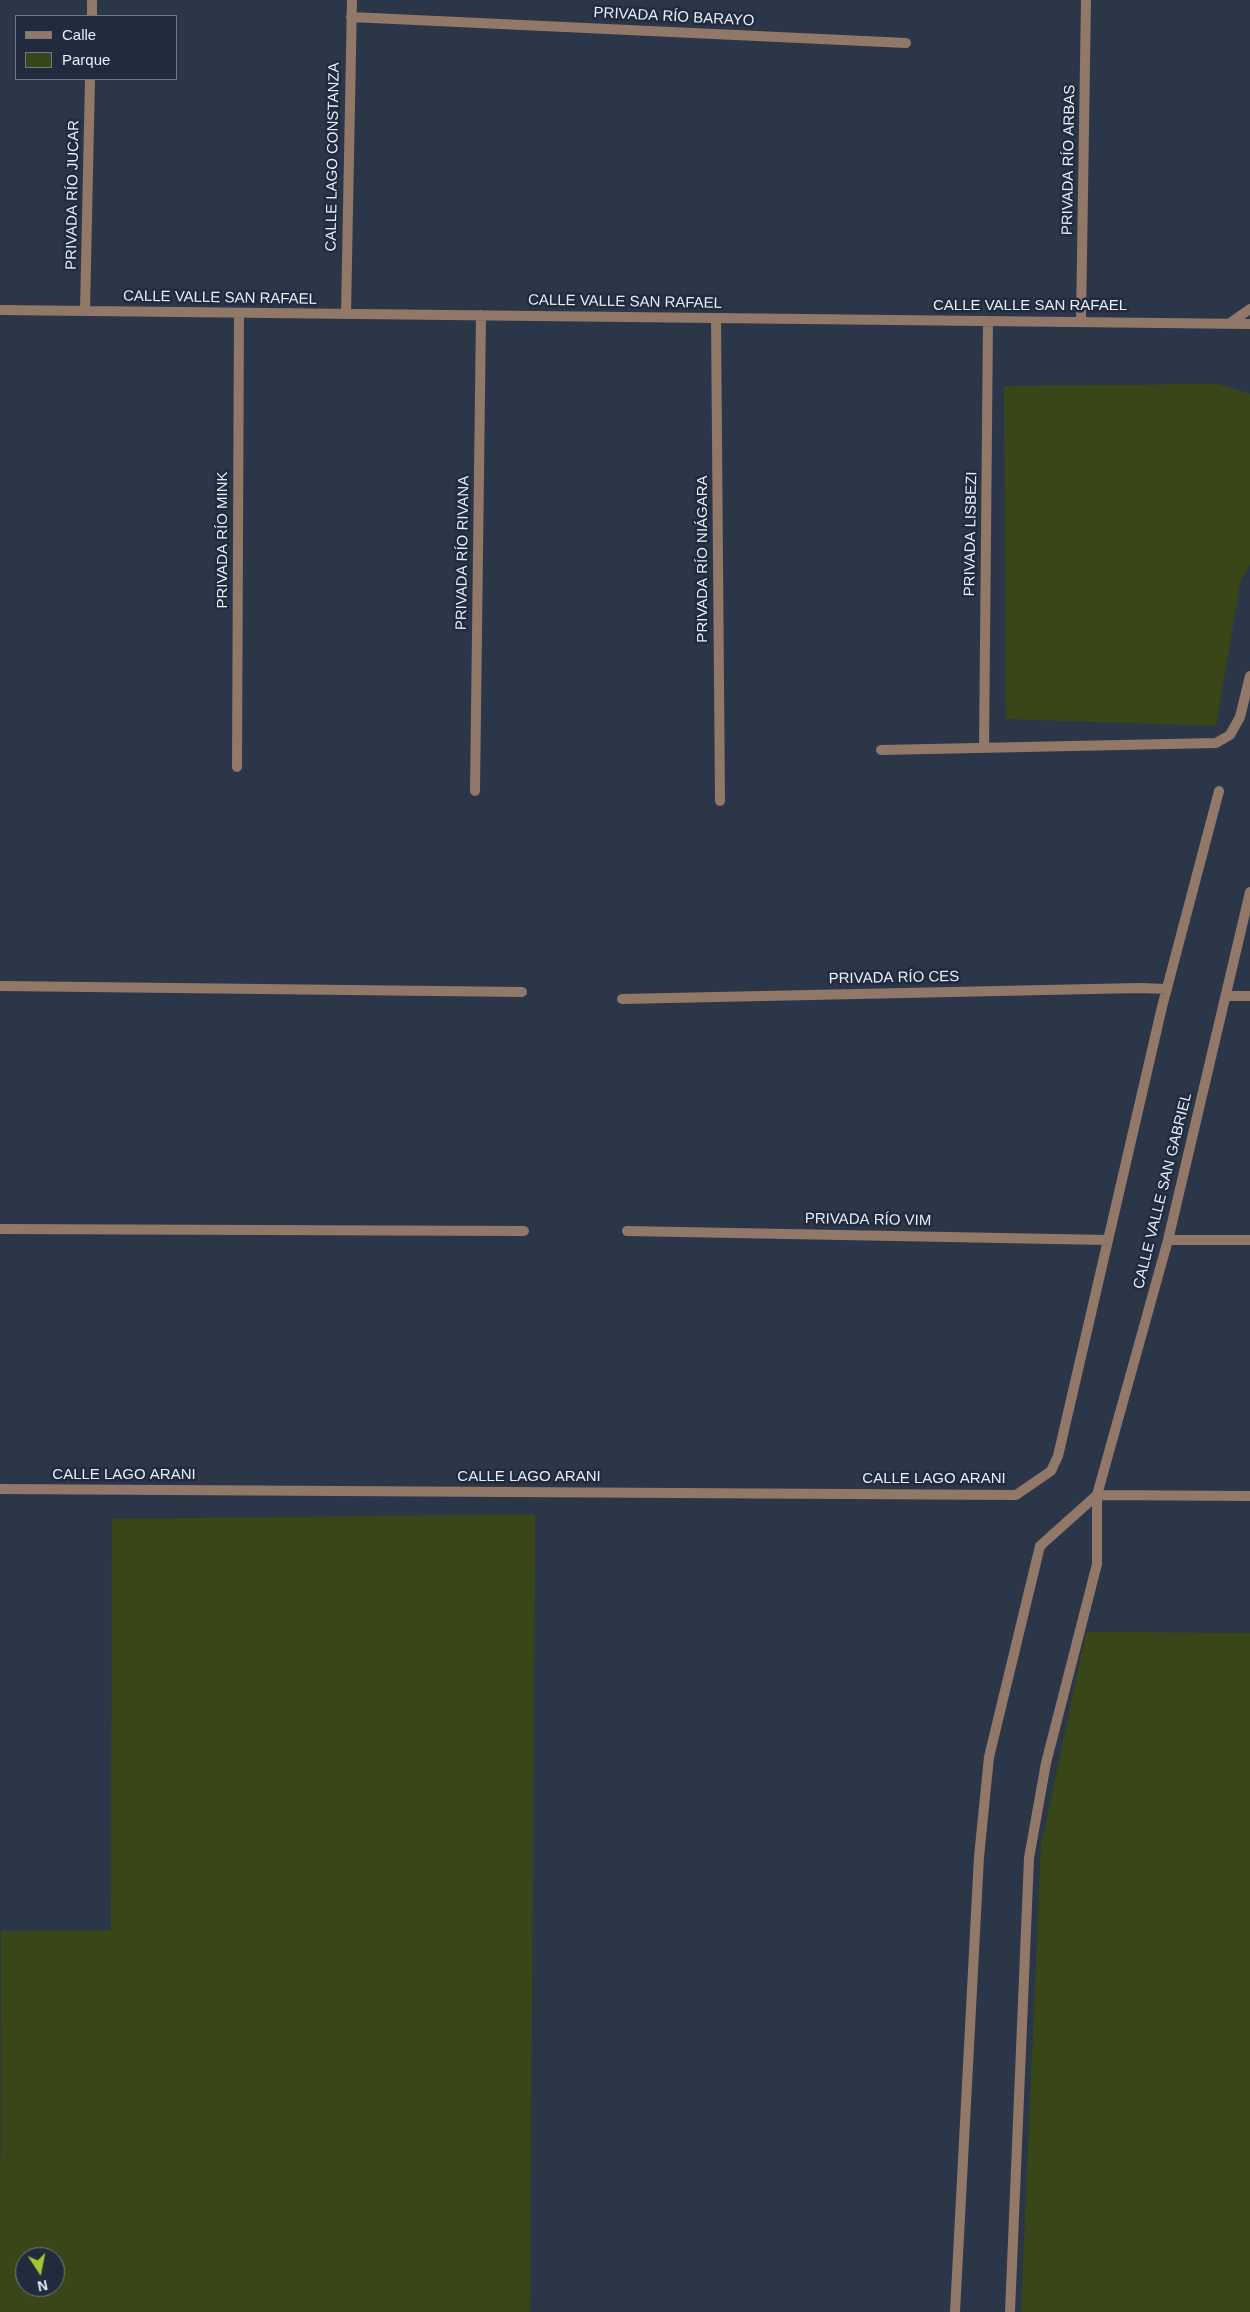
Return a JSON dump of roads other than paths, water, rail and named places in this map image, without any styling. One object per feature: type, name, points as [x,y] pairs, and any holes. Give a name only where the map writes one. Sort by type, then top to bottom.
[{"type":"street","points":[[92,0],[92,15]]},
{"type":"street","name":"CALLE LAGO CONSTANZA","points":[[346,314],[352,0]]},
{"type":"street","name":"PRIVADA RÍO ARBAS","points":[[1081,321],[1086,0]]},
{"type":"street","name":"PRIVADA RÍO BARAYO","points":[[351,18],[906,43]]},
{"type":"street","name":"PRIVADA RÍO JUCAR","points":[[85,311],[90,80]]},
{"type":"street","points":[[1230,323],[1250,309]]},
{"type":"street","name":"CALLE VALLE SAN RAFAEL","points":[[0,310],[1250,324]]},
{"type":"street","name":"PRIVADA RÍO MINK","points":[[237,766],[239,313]]},
{"type":"street","name":"PRIVADA RÍO RIVANA","points":[[475,791],[481,315]]},
{"type":"street","name":"PRIVADA RÍO NIÁGARA","points":[[716,318],[720,801]]},
{"type":"street","name":"PRIVADA LISBEZI","points":[[984,748],[988,321]]},
{"type":"street","points":[[881,750],[1216,742],[1230,736],[1240,717],[1250,676]]},
{"type":"street","points":[[1108,1240],[1167,989],[1219,791]]},
{"type":"street","name":"CALLE VALLE SAN GABRIEL","points":[[1010,2312],[1029,1858],[1046,1763],[1097,1564],[1098,1495],[1168,1240],[1250,892]]},
{"type":"street","points":[[0,986],[522,992]]},
{"type":"street","name":"PRIVADA RÍO CES","points":[[622,999],[1119,988],[1167,989]]},
{"type":"street","points":[[1226,996],[1250,996]]},
{"type":"street","points":[[0,1230],[524,1232]]},
{"type":"street","name":"PRIVADA RÍO VIM","points":[[628,1231],[1108,1240]]},
{"type":"street","name":"CALLE LAGO ARANI","points":[[0,1489],[1016,1495],[1051,1471],[1058,1456],[1108,1240]]},
{"type":"street","points":[[1168,1240],[1250,1240]]},
{"type":"street","points":[[955,2312],[979,1858],[989,1757],[1040,1546],[1098,1495],[1250,1496]]}]
